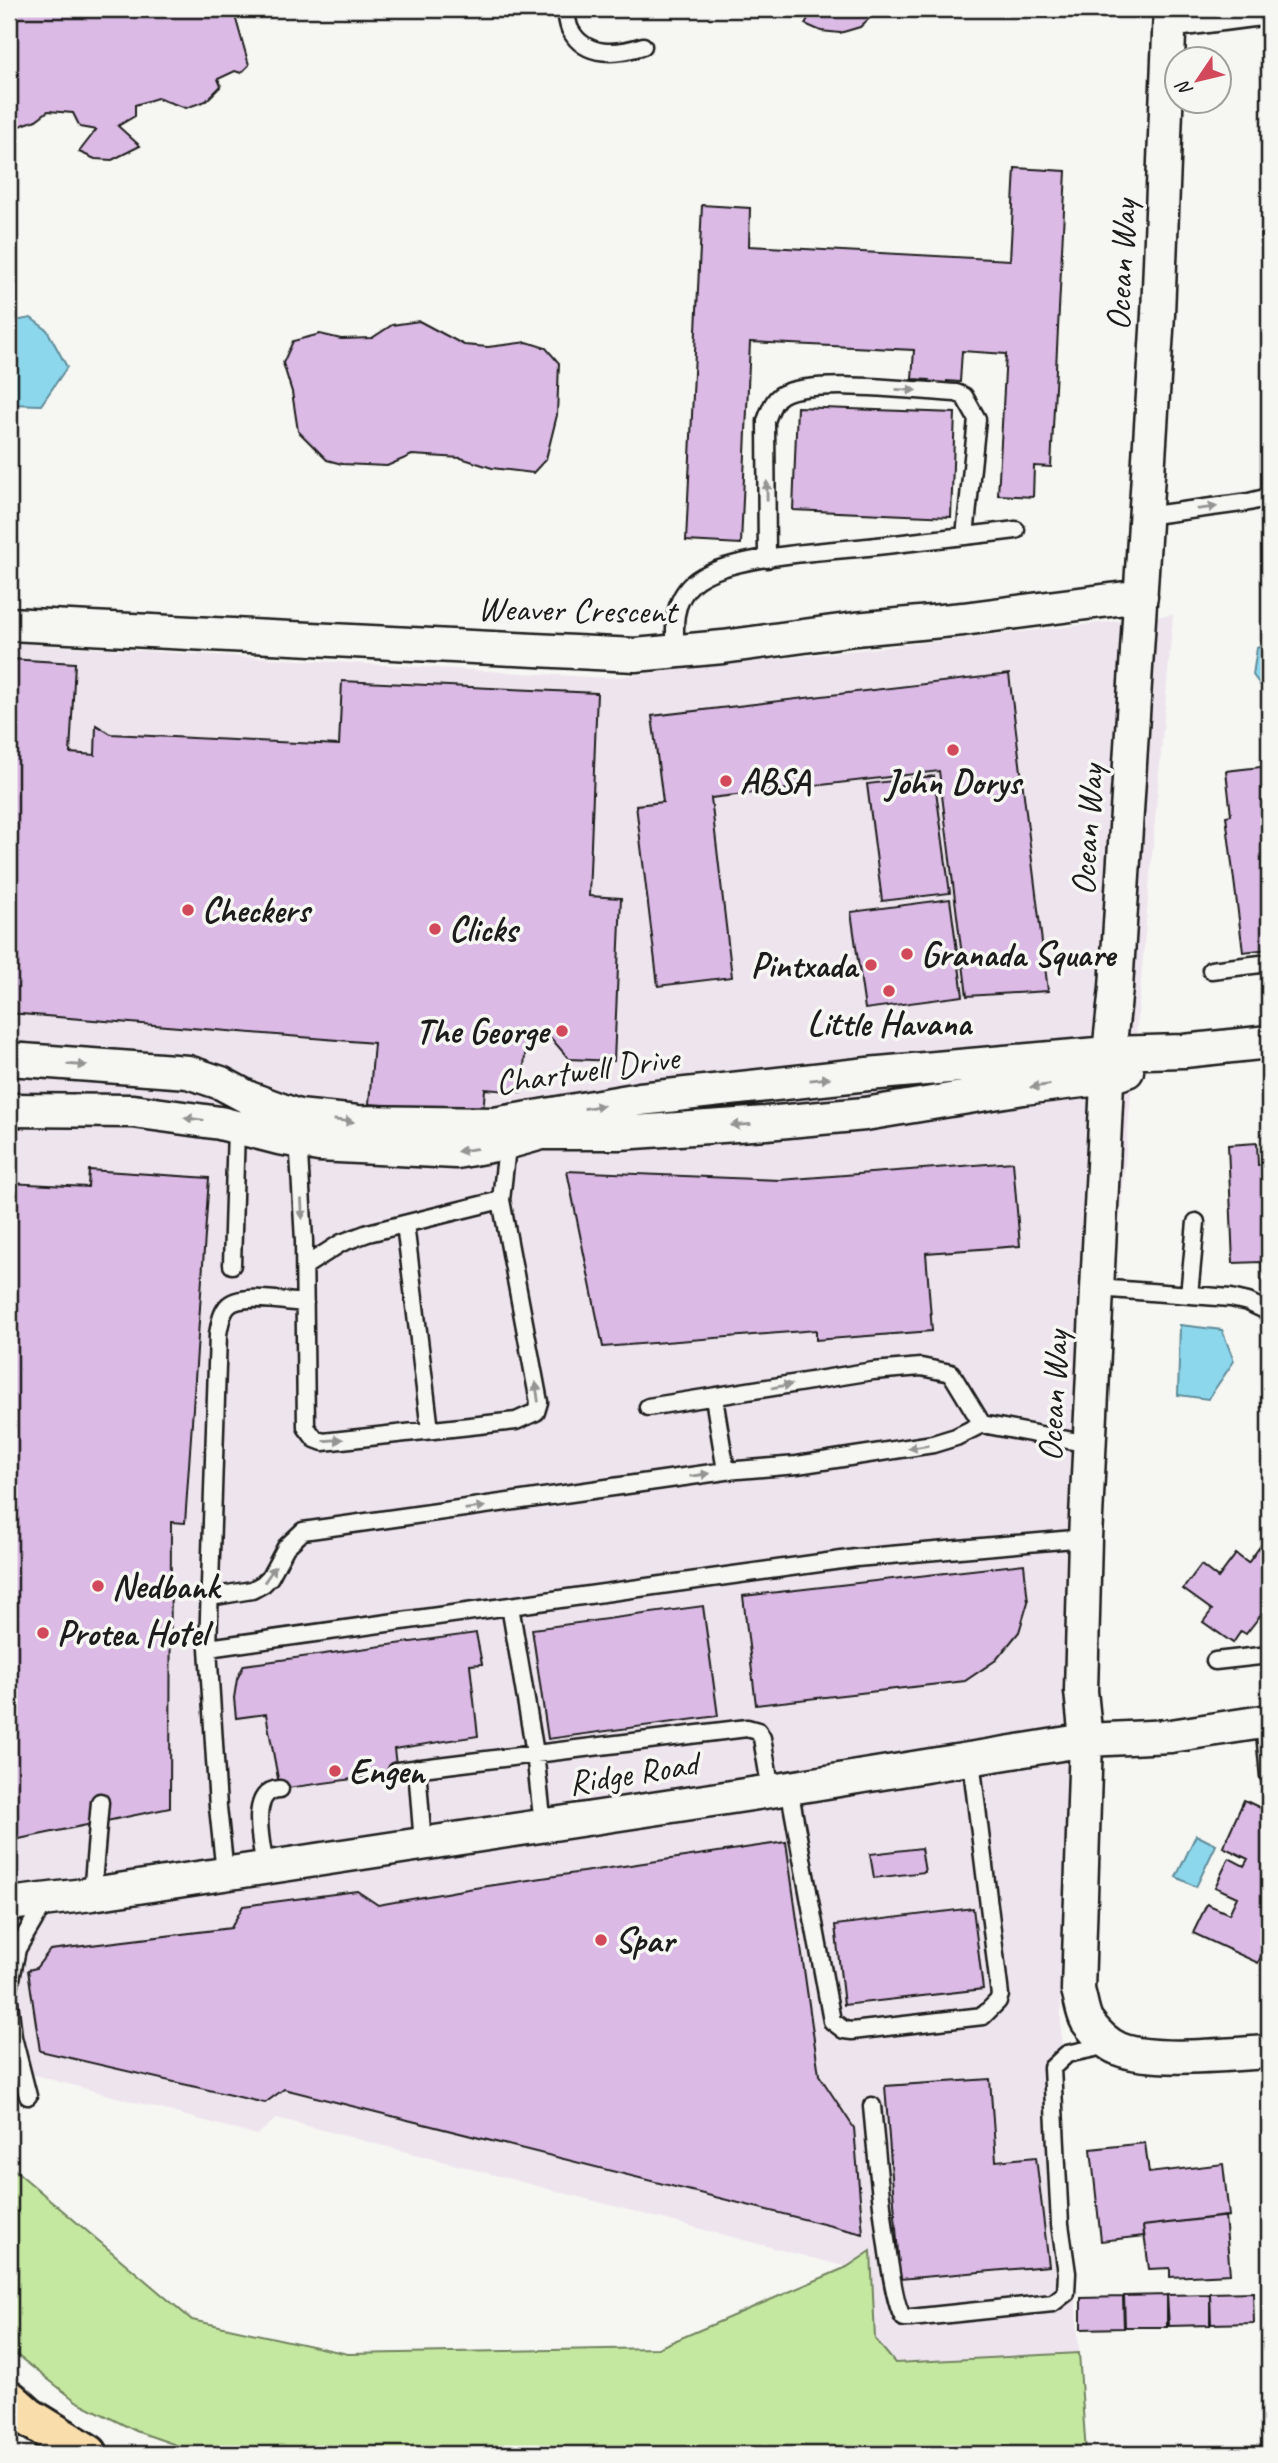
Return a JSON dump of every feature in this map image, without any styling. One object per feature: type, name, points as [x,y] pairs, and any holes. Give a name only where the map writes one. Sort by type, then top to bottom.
[{"type":"highway","points":[[9,2400],[28,2417],[88,2454]]},
{"type":"street","points":[[1170,15],[1262,9]]},
{"type":"street","name":"Ocean Way","points":[[1101,2037],[1086,2019],[1078,1990],[1086,1740],[1081,1691],[1084,1538],[1108,1065],[1117,974],[1158,314],[1170,15]]},
{"type":"street","name":"Weaver Crescent","points":[[9,624],[635,655],[1141,596]]},
{"type":"street","name":"Chartwell Drive","points":[[9,1110],[133,1111],[220,1123],[236,1128],[298,1129],[373,1149],[456,1152],[511,1131],[640,1100],[868,1074],[1108,1065],[1184,1051],[1269,1042]]},
{"type":"street","name":"Chartwell Drive","points":[[9,1059],[188,1072],[221,1083],[298,1129]]},
{"type":"street","name":"Ridge Road","points":[[9,1904],[92,1894],[780,1790],[1086,1740],[1171,1736],[1267,1721]]},
{"type":"street","points":[[1101,2037],[1119,2049],[1141,2054],[1189,2056],[1269,2052]]},
{"type":"lane","points":[[566,9],[570,30],[588,47],[601,52],[625,52],[643,46]]},
{"type":"lane","points":[[767,559],[766,421],[774,401],[782,394],[806,388],[844,387],[956,393],[964,396],[977,419],[965,536]]},
{"type":"lane","points":[[1145,516],[1269,497]]},
{"type":"lane","points":[[676,652],[673,623],[679,600],[693,582],[719,570],[767,559],[1016,530]]},
{"type":"lane","points":[[1211,970],[1269,963]]},
{"type":"lane","points":[[232,1265],[236,1128]]},
{"type":"lane","points":[[298,1129],[304,1266],[306,1427],[315,1439],[323,1442],[516,1421],[536,1412],[540,1402],[501,1200],[511,1131]]},
{"type":"lane","points":[[304,1266],[341,1243],[368,1233],[501,1200]]},
{"type":"lane","points":[[1189,1295],[1196,1222]]},
{"type":"lane","points":[[405,1224],[430,1430]]},
{"type":"lane","points":[[1097,1288],[1248,1302],[1269,1312]]},
{"type":"lane","points":[[225,1873],[208,1648],[218,1334],[221,1317],[233,1302],[245,1298],[304,1303]]},
{"type":"lane","points":[[648,1407],[873,1371],[921,1367],[951,1373],[982,1424]]},
{"type":"lane","points":[[714,1398],[726,1471]]},
{"type":"lane","points":[[209,1597],[252,1590],[263,1584],[270,1577],[286,1548],[303,1531],[726,1471],[797,1465],[933,1444],[956,1437],[982,1424],[1089,1444]]},
{"type":"lane","points":[[208,1648],[856,1558],[1084,1538]]},
{"type":"lane","points":[[510,1606],[535,1753],[543,1826]]},
{"type":"lane","points":[[1215,1661],[1269,1655]]},
{"type":"lane","points":[[1267,1721],[1269,1776]]},
{"type":"lane","points":[[397,1771],[535,1753],[752,1729],[758,1731],[780,1790],[832,2021],[844,2030],[852,2031],[983,2016],[998,2001],[1000,1995],[971,1760]]},
{"type":"lane","points":[[417,1768],[423,1844]]},
{"type":"lane","points":[[265,1867],[259,1808],[263,1795],[272,1789],[280,1789]]},
{"type":"lane","points":[[92,1894],[100,1802]]},
{"type":"lane","points":[[9,1989],[17,1949],[46,1900]]},
{"type":"lane","points":[[9,2001],[13,2037],[28,2096]]},
{"type":"lane","points":[[872,2106],[891,2278],[899,2313],[904,2318],[911,2318],[1054,2303],[1066,2293],[1067,2273],[1060,2224],[1052,2068],[1067,2054],[1096,2048],[1101,2037]]},
{"type":"shaded area","points":[[1173,615],[1066,1835],[1060,1981],[1063,2109],[1079,2353],[895,2363],[875,2339],[871,2252],[847,2267],[277,2118],[257,2135],[9,2068],[9,643],[607,678]]},
{"type":"green space","points":[[9,2165],[192,2320],[348,2354],[658,2348],[847,2267],[871,2251],[875,2339],[895,2363],[1079,2353],[1086,2454],[202,2454],[136,2431],[76,2401],[9,2349]]},
{"type":"water","points":[[31,318],[47,330],[67,367],[41,405],[9,404],[9,322]]},
{"type":"water","points":[[1269,642],[1269,690],[1261,686],[1253,675],[1257,648]]},
{"type":"water","points":[[1180,1325],[1222,1330],[1234,1361],[1208,1399],[1178,1395]]},
{"type":"water","points":[[1196,1835],[1216,1845],[1196,1887],[1176,1877]]},
{"type":"building","points":[[9,9],[233,9],[249,65],[241,73],[235,71],[218,79],[221,86],[206,101],[186,108],[157,98],[135,105],[135,116],[118,126],[140,146],[112,160],[95,159],[79,152],[96,130],[80,127],[73,113],[48,111],[36,120],[17,127],[9,126]]},
{"type":"building","points":[[813,9],[868,9],[873,15],[860,27],[840,33],[821,31],[805,24]]},
{"type":"building","points":[[1015,168],[1066,171],[1051,467],[1034,466],[1033,497],[998,495],[1006,354],[962,351],[960,382],[947,381],[946,389],[928,388],[929,380],[912,379],[914,350],[750,342],[741,544],[686,541],[702,205],[750,208],[749,246],[1010,260]]},
{"type":"building","points":[[419,321],[464,345],[488,347],[527,342],[546,348],[559,363],[557,415],[546,459],[533,473],[492,468],[461,458],[412,455],[387,466],[342,464],[327,460],[298,431],[292,392],[283,363],[293,341],[320,334],[341,339],[372,338],[392,325]]},
{"type":"building","points":[[797,407],[955,413],[951,517],[793,510]]},
{"type":"building","points":[[9,659],[75,663],[70,753],[95,755],[96,725],[111,734],[339,745],[342,681],[597,693],[589,896],[621,898],[614,1061],[569,1059],[551,1038],[526,1043],[522,1092],[485,1089],[483,1113],[369,1104],[374,1043],[9,1013]]},
{"type":"building","points":[[1009,674],[1048,991],[967,996],[939,771],[711,798],[732,977],[658,986],[636,805],[663,802],[652,716]]},
{"type":"building","points":[[1269,766],[1269,949],[1243,952],[1226,816],[1231,815],[1226,771]]},
{"type":"building","points":[[934,776],[950,893],[882,901],[867,784]]},
{"type":"building","name":"Granada Square","points":[[950,899],[963,996],[865,1009],[851,912]]},
{"type":"building","points":[[1257,1143],[1258,1165],[1269,1165],[1269,1284],[1263,1284],[1262,1262],[1233,1263],[1228,1145]]},
{"type":"building","points":[[1013,1162],[1020,1246],[926,1253],[932,1331],[816,1340],[816,1330],[603,1347],[567,1171],[780,1180]]},
{"type":"building","points":[[89,1170],[209,1178],[185,1523],[171,1522],[170,1808],[9,1841],[9,1183],[88,1187]]},
{"type":"building","points":[[1264,1541],[1269,1544],[1269,1616],[1263,1612],[1246,1634],[1241,1631],[1233,1643],[1203,1622],[1212,1610],[1183,1589],[1201,1565],[1218,1578],[1236,1554],[1248,1563]]},
{"type":"building","points":[[1024,1564],[1028,1602],[1019,1632],[996,1660],[965,1681],[756,1705],[743,1596]]},
{"type":"building","points":[[703,1606],[718,1716],[548,1739],[532,1629]]},
{"type":"building","points":[[476,1633],[482,1664],[470,1665],[478,1736],[394,1749],[397,1773],[280,1789],[266,1714],[236,1718],[234,1698],[237,1679],[244,1665]]},
{"type":"building","points":[[1244,1800],[1269,1812],[1269,1939],[1258,1963],[1193,1933],[1207,1904],[1229,1914],[1237,1897],[1215,1887],[1229,1858],[1244,1866],[1248,1859],[1223,1847]]},
{"type":"building","points":[[786,1842],[819,2075],[854,2128],[863,2234],[284,2089],[265,2103],[40,2051],[28,1970],[36,1968],[50,1950],[231,1928],[243,1906],[357,1891],[378,1905]]},
{"type":"building","points":[[921,1848],[925,1872],[874,1878],[870,1854]]},
{"type":"building","points":[[973,1908],[983,1989],[844,2005],[835,1925]]},
{"type":"building","points":[[990,2079],[996,2161],[1036,2157],[1049,2266],[900,2279],[885,2086]]},
{"type":"building","points":[[1145,2143],[1149,2173],[1223,2164],[1229,2216],[1143,2226],[1144,2236],[1101,2241],[1091,2149]]},
{"type":"building","points":[[1225,2216],[1230,2274],[1170,2277],[1170,2268],[1149,2269],[1143,2226]]},
{"type":"building","points":[[1253,2292],[1254,2323],[1211,2324],[1210,2293]]},
{"type":"building","points":[[1210,2294],[1210,2325],[1169,2326],[1167,2295]]},
{"type":"building","points":[[1167,2295],[1167,2327],[1125,2327],[1124,2296]]},
{"type":"building","points":[[1123,2297],[1124,2328],[1081,2329],[1081,2298]]},
{"type":"place","name":"John Dorys","points":[[953,750]]},
{"type":"place","name":"ABSA","points":[[726,781]]},
{"type":"place","name":"Checkers","points":[[188,910]]},
{"type":"place","name":"Clicks","points":[[435,929]]},
{"type":"place","name":"Granada Square","points":[[907,954]]},
{"type":"place","name":"Pintxada","points":[[871,965]]},
{"type":"place","name":"Little Havana","points":[[889,991]]},
{"type":"place","name":"The George","points":[[562,1031]]},
{"type":"place","name":"Nedbank","points":[[98,1586]]},
{"type":"place","name":"Protea Hotel","points":[[43,1633]]},
{"type":"place","name":"Engen","points":[[335,1771]]},
{"type":"place","name":"Spar","points":[[601,1940]]}]
